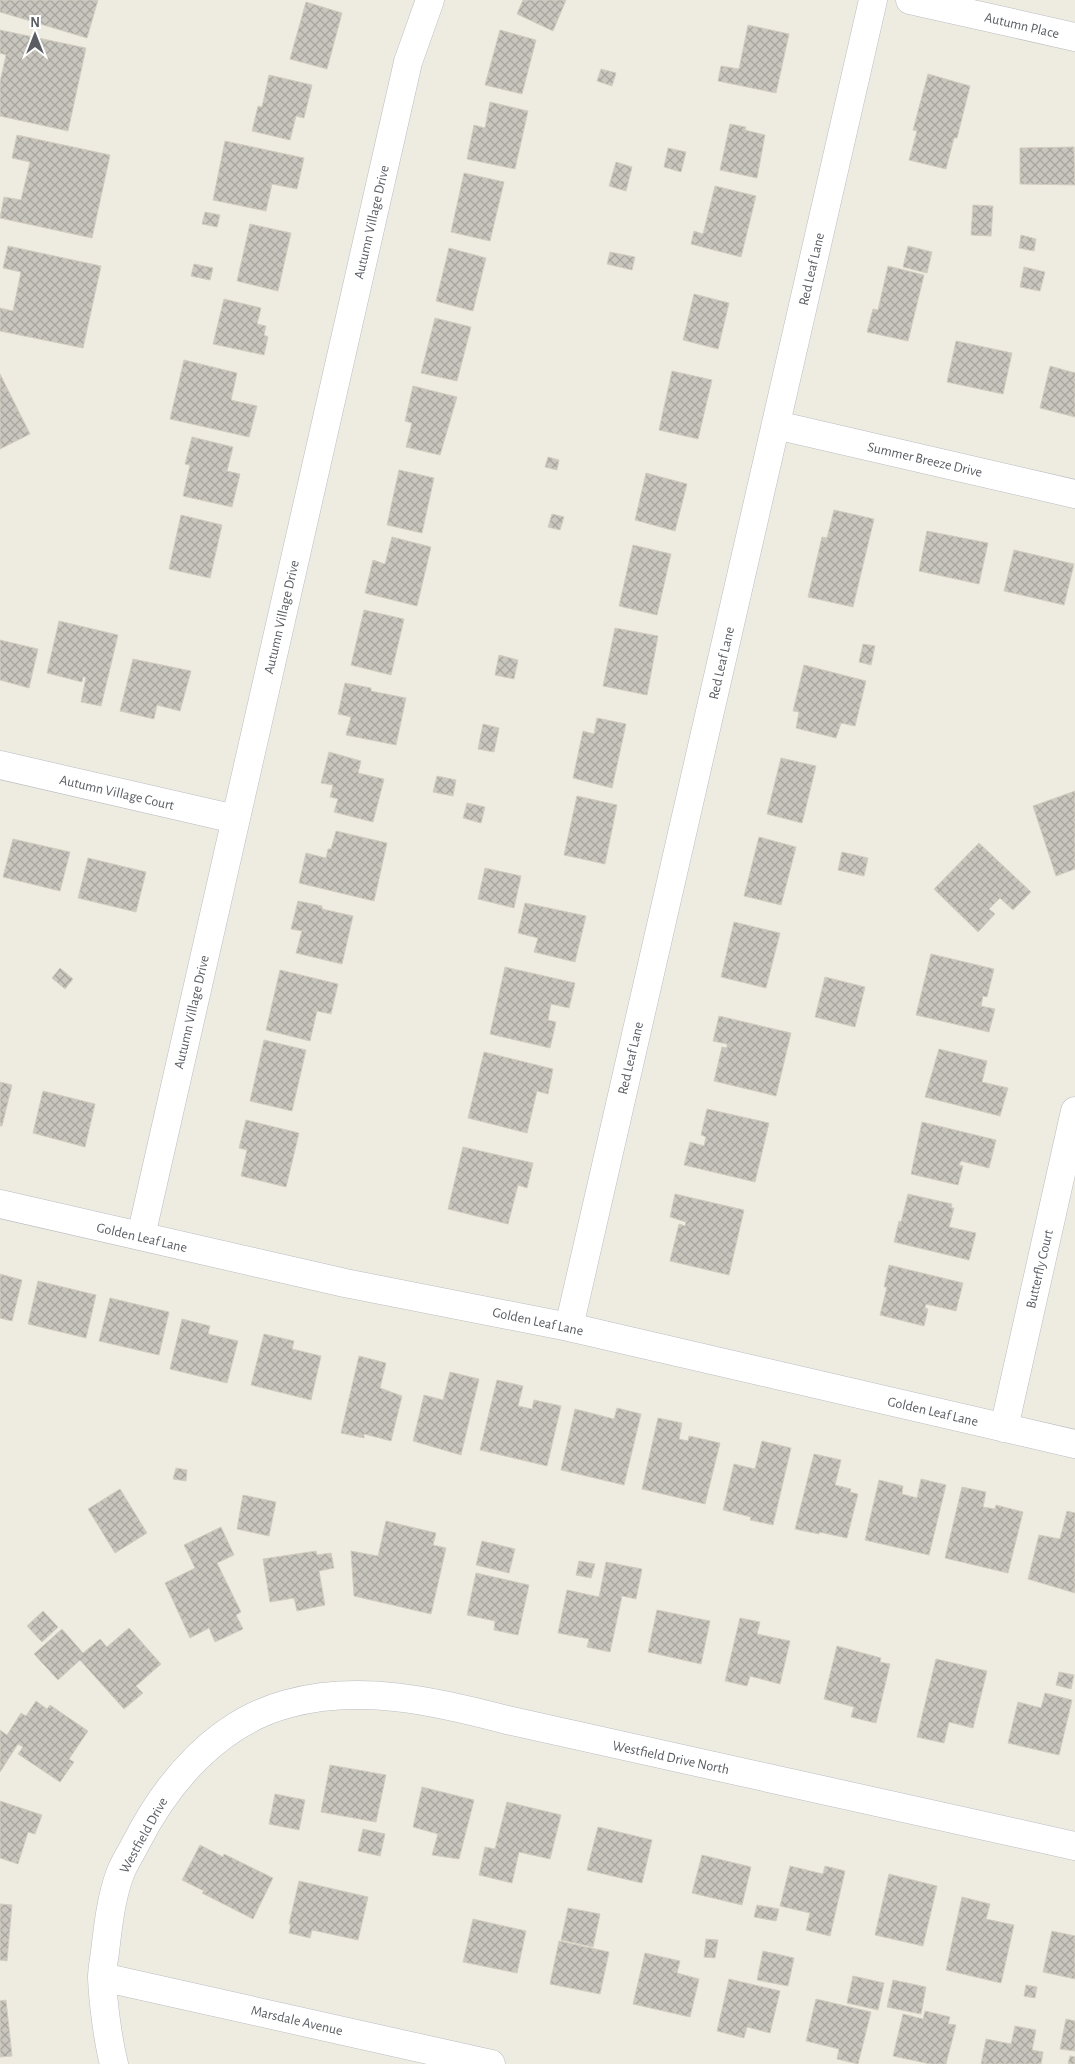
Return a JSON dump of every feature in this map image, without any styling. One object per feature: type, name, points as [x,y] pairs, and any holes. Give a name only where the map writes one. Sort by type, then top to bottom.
[{"type":"street","name":"Autumn Village Drive","points":[[141,1236],[408,62],[430,0]]},
{"type":"street","name":"Red Leaf Lane","points":[[569,1327],[873,0]]},
{"type":"street","name":"Autumn Place","points":[[910,0],[1075,37]]},
{"type":"street","name":"Summer Breeze Drive","points":[[776,425],[1075,494]]},
{"type":"street","name":"Autumn Village Court","points":[[0,765],[235,820]]},
{"type":"street","name":"Butterfly Court","points":[[1004,1428],[1075,1111]]},
{"type":"street","name":"Golden Leaf Lane","points":[[0,1204],[345,1283],[569,1327],[1075,1444]]},
{"type":"street","name":"Westfield Drive North","points":[[266,1712],[286,1704],[324,1696],[364,1695],[410,1699],[460,1708],[1075,1846]]},
{"type":"street","name":"Westfield Drive","points":[[114,2064],[102,1977],[109,1921],[120,1874],[161,1799],[193,1760],[218,1740],[266,1712]]},
{"type":"street","name":"Marsdale Avenue","points":[[102,1977],[491,2064]]},
{"type":"building","points":[[0,0],[98,0],[87,38],[0,12]]},
{"type":"building","points":[[523,0],[566,0],[553,31],[517,14]]},
{"type":"building","points":[[306,2],[342,13],[327,69],[290,59]]},
{"type":"building","points":[[748,25],[789,34],[776,93],[718,81],[721,66],[739,69]]},
{"type":"building","points":[[0,30],[86,48],[68,131],[0,116],[0,82],[6,55],[0,53]]},
{"type":"building","points":[[500,30],[536,40],[522,94],[485,85]]},
{"type":"building","points":[[601,69],[616,73],[612,86],[597,81]]},
{"type":"building","points":[[928,74],[970,86],[957,138],[954,138],[946,169],[909,160],[917,131],[913,130]]},
{"type":"building","points":[[269,75],[312,85],[304,118],[296,116],[290,140],[252,131],[258,106],[262,107]]},
{"type":"building","points":[[490,102],[528,111],[515,169],[467,159],[474,125],[485,128]]},
{"type":"building","points":[[730,124],[746,127],[745,130],[765,135],[757,178],[720,170]]},
{"type":"building","points":[[17,135],[110,155],[92,238],[0,218],[4,197],[21,200],[30,162],[12,158]]},
{"type":"building","points":[[225,141],[304,158],[297,189],[272,184],[266,211],[213,200]]},
{"type":"building","points":[[1074,147],[1075,185],[1020,184],[1020,148]]},
{"type":"building","points":[[668,148],[686,152],[681,172],[664,167]]},
{"type":"building","points":[[616,162],[632,167],[626,191],[609,186]]},
{"type":"building","points":[[464,173],[504,182],[490,241],[451,232]]},
{"type":"building","points":[[715,186],[756,196],[741,257],[691,244],[694,231],[703,234]]},
{"type":"building","points":[[973,205],[993,206],[991,236],[971,235]]},
{"type":"building","points":[[205,212],[220,215],[217,227],[202,224]]},
{"type":"building","points":[[250,224],[291,233],[278,291],[237,281]]},
{"type":"building","points":[[1021,235],[1036,239],[1034,251],[1019,248]]},
{"type":"building","points":[[8,246],[101,266],[83,348],[0,331],[0,308],[13,311],[21,272],[3,268]]},
{"type":"building","points":[[908,246],[932,252],[927,273],[903,267]]},
{"type":"building","points":[[449,248],[486,258],[473,311],[436,301]]},
{"type":"building","points":[[610,252],[635,257],[632,270],[607,264]]},
{"type":"building","points":[[194,264],[213,268],[210,280],[191,276]]},
{"type":"building","points":[[888,266],[924,275],[908,341],[867,332],[873,309],[878,310]]},
{"type":"building","points":[[1024,267],[1045,272],[1040,291],[1020,287]]},
{"type":"building","points":[[694,294],[729,303],[718,349],[683,340]]},
{"type":"building","points":[[224,299],[261,308],[257,324],[266,326],[264,335],[268,337],[264,355],[213,344]]},
{"type":"building","points":[[435,318],[471,327],[457,381],[421,373]]},
{"type":"building","points":[[956,341],[1012,353],[1003,394],[947,382]]},
{"type":"building","points":[[184,360],[237,373],[231,400],[257,406],[249,437],[170,419]]},
{"type":"building","points":[[1050,366],[1075,373],[1075,417],[1040,408]]},
{"type":"building","points":[[672,371],[712,380],[698,439],[659,430]]},
{"type":"building","points":[[0,374],[30,434],[0,449]]},
{"type":"building","points":[[413,386],[457,397],[440,455],[406,447],[412,423],[405,421]]},
{"type":"building","points":[[192,437],[233,447],[227,471],[240,474],[232,507],[183,496],[190,465],[185,464]]},
{"type":"building","points":[[548,457],[559,460],[557,470],[545,467]]},
{"type":"building","points":[[399,470],[434,478],[422,533],[387,525]]},
{"type":"building","points":[[646,473],[687,484],[675,531],[635,520]]},
{"type":"building","points":[[834,510],[874,519],[853,607],[808,597],[822,537],[827,538]]},
{"type":"building","points":[[552,514],[564,517],[560,530],[548,527]]},
{"type":"building","points":[[181,515],[222,525],[210,578],[169,569]]},
{"type":"building","points":[[927,531],[988,543],[979,584],[919,571]]},
{"type":"building","points":[[392,537],[431,547],[417,606],[365,593],[373,560],[385,564]]},
{"type":"building","points":[[633,545],[671,554],[657,615],[619,606]]},
{"type":"building","points":[[1014,550],[1074,564],[1064,605],[1004,591]]},
{"type":"building","points":[[364,610],[404,619],[391,675],[351,665]]},
{"type":"building","points":[[59,621],[118,635],[101,706],[81,702],[86,677],[83,677],[82,682],[47,673]]},
{"type":"building","points":[[615,628],[658,636],[647,695],[603,686]]},
{"type":"building","points":[[0,640],[38,649],[29,688],[0,680]]},
{"type":"building","points":[[863,644],[875,646],[871,665],[859,662]]},
{"type":"building","points":[[499,655],[518,660],[514,679],[495,675]]},
{"type":"building","points":[[133,659],[191,671],[180,711],[157,705],[154,719],[120,711]]},
{"type":"building","points":[[804,665],[866,681],[855,726],[841,723],[836,738],[796,728],[799,712],[793,711]]},
{"type":"building","points":[[345,683],[371,688],[371,691],[406,698],[396,745],[346,735],[351,717],[338,714]]},
{"type":"building","points":[[597,718],[626,724],[612,788],[573,778],[583,731],[594,734]]},
{"type":"building","points":[[483,724],[499,728],[494,752],[478,749]]},
{"type":"building","points":[[329,752],[361,761],[358,773],[384,779],[373,822],[334,812],[338,799],[330,797],[333,785],[321,783]]},
{"type":"building","points":[[781,758],[816,766],[802,823],[767,814]]},
{"type":"building","points":[[437,776],[456,780],[453,796],[433,792]]},
{"type":"building","points":[[1075,791],[1075,869],[1056,876],[1033,806]]},
{"type":"building","points":[[577,796],[617,805],[605,864],[564,855]]},
{"type":"building","points":[[467,803],[485,807],[481,823],[463,818]]},
{"type":"building","points":[[336,831],[387,843],[374,901],[299,883],[306,853],[326,858],[328,849],[331,849]]},
{"type":"building","points":[[759,837],[796,847],[781,905],[744,896]]},
{"type":"building","points":[[13,839],[70,852],[60,891],[3,877]]},
{"type":"building","points":[[979,843],[1031,892],[1013,910],[1000,898],[989,909],[995,914],[978,932],[934,889]]},
{"type":"building","points":[[842,852],[868,858],[864,876],[838,870]]},
{"type":"building","points":[[88,858],[146,872],[136,912],[78,898]]},
{"type":"building","points":[[485,868],[521,876],[514,908],[478,899]]},
{"type":"building","points":[[298,901],[353,916],[342,964],[296,953],[302,931],[291,929]]},
{"type":"building","points":[[525,903],[586,916],[575,962],[534,952],[538,938],[518,933]]},
{"type":"building","points":[[734,922],[780,933],[766,988],[721,977]]},
{"type":"building","points":[[931,954],[994,969],[987,997],[983,996],[981,1006],[995,1009],[989,1032],[916,1015]]},
{"type":"building","points":[[505,967],[575,983],[569,1008],[551,1004],[548,1020],[556,1022],[550,1048],[490,1034]]},
{"type":"building","points":[[60,968],[73,979],[65,989],[52,978]]},
{"type":"building","points":[[280,970],[338,984],[331,1014],[317,1011],[310,1041],[266,1030]]},
{"type":"building","points":[[825,977],[865,987],[855,1027],[815,1017]]},
{"type":"building","points":[[719,1016],[791,1033],[776,1096],[714,1081],[722,1047],[727,1048],[727,1044],[713,1041]]},
{"type":"building","points":[[264,1040],[306,1050],[292,1111],[250,1101]]},
{"type":"building","points":[[939,1049],[987,1061],[982,1082],[1008,1088],[1000,1116],[925,1097]]},
{"type":"building","points":[[484,1052],[553,1069],[548,1094],[537,1091],[527,1133],[468,1118]]},
{"type":"building","points":[[0,1082],[12,1085],[2,1126],[0,1126]]},
{"type":"building","points":[[43,1091],[95,1104],[85,1147],[33,1133]]},
{"type":"building","points":[[707,1109],[769,1123],[755,1182],[684,1165],[690,1142],[704,1146],[706,1137],[701,1135]]},
{"type":"building","points":[[246,1120],[299,1133],[286,1187],[241,1176],[247,1150],[239,1148]]},
{"type":"building","points":[[922,1122],[996,1140],[989,1168],[961,1161],[959,1165],[963,1166],[958,1185],[911,1174]]},
{"type":"building","points":[[463,1147],[533,1163],[527,1188],[518,1185],[508,1224],[448,1209]]},
{"type":"building","points":[[675,1194],[744,1210],[729,1275],[670,1261],[679,1224],[685,1226],[686,1222],[670,1217]]},
{"type":"building","points":[[908,1194],[952,1204],[951,1208],[954,1208],[949,1227],[976,1233],[969,1260],[894,1242]]},
{"type":"building","points":[[889,1265],[963,1283],[956,1311],[926,1304],[925,1308],[928,1309],[924,1326],[880,1315],[887,1287],[884,1287]]},
{"type":"building","points":[[0,1274],[22,1280],[12,1321],[0,1318]]},
{"type":"building","points":[[38,1281],[96,1295],[86,1338],[28,1324]]},
{"type":"building","points":[[110,1298],[169,1312],[159,1355],[99,1341]]},
{"type":"building","points":[[182,1319],[210,1326],[208,1334],[238,1341],[227,1383],[170,1369]]},
{"type":"building","points":[[264,1334],[294,1341],[292,1349],[321,1356],[311,1400],[251,1385]]},
{"type":"building","points":[[359,1356],[386,1363],[380,1388],[402,1396],[391,1441],[364,1434],[364,1438],[341,1433]]},
{"type":"building","points":[[450,1372],[479,1379],[461,1455],[413,1441],[424,1395],[443,1400]]},
{"type":"building","points":[[497,1380],[523,1386],[518,1406],[532,1409],[534,1400],[561,1406],[547,1466],[480,1450]]},
{"type":"building","points":[[617,1408],[641,1414],[624,1485],[561,1470],[575,1409],[614,1419]]},
{"type":"building","points":[[658,1418],[682,1423],[679,1439],[688,1441],[689,1436],[720,1443],[705,1504],[642,1489]]},
{"type":"building","points":[[762,1441],[791,1448],[773,1525],[750,1520],[751,1517],[723,1510],[734,1464],[755,1469]]},
{"type":"building","points":[[814,1454],[841,1460],[835,1485],[851,1489],[850,1492],[858,1494],[847,1538],[795,1529]]},
{"type":"building","points":[[176,1468],[187,1470],[186,1481],[173,1479]]},
{"type":"building","points":[[921,1479],[946,1485],[929,1555],[865,1540],[879,1480],[903,1486],[902,1494],[917,1498]]},
{"type":"building","points":[[962,1487],[986,1492],[983,1507],[995,1509],[996,1505],[1023,1512],[1008,1573],[945,1558]]},
{"type":"building","points":[[120,1489],[147,1533],[115,1553],[88,1509]]},
{"type":"building","points":[[243,1495],[276,1502],[269,1536],[237,1529]]},
{"type":"building","points":[[1067,1511],[1075,1513],[1075,1593],[1028,1579],[1039,1535],[1060,1539]]},
{"type":"building","points":[[386,1521],[436,1533],[433,1545],[446,1548],[431,1614],[354,1596],[351,1551],[378,1556]]},
{"type":"building","points":[[221,1527],[234,1555],[217,1563],[241,1612],[236,1615],[243,1629],[215,1642],[209,1628],[190,1638],[165,1583],[195,1568],[184,1545]]},
{"type":"building","points":[[482,1541],[515,1549],[509,1573],[476,1565]]},
{"type":"building","points":[[316,1551],[317,1555],[331,1553],[334,1568],[319,1571],[325,1605],[297,1611],[294,1598],[270,1602],[263,1559]]},
{"type":"building","points":[[579,1561],[595,1564],[591,1578],[576,1575]]},
{"type":"building","points":[[606,1562],[642,1569],[636,1599],[622,1596],[610,1652],[587,1647],[589,1639],[558,1633],[567,1590],[599,1597]]},
{"type":"building","points":[[476,1573],[529,1585],[518,1635],[494,1630],[495,1621],[467,1615]]},
{"type":"building","points":[[657,1610],[710,1621],[701,1664],[648,1652]]},
{"type":"building","points":[[43,1611],[58,1627],[42,1642],[27,1626]]},
{"type":"building","points":[[740,1618],[760,1622],[757,1634],[790,1641],[780,1684],[750,1676],[747,1686],[725,1681]]},
{"type":"building","points":[[129,1628],[161,1664],[136,1686],[143,1693],[124,1709],[80,1660],[58,1680],[34,1654],[62,1629],[83,1653],[100,1639],[107,1647]]},
{"type":"building","points":[[837,1646],[881,1658],[880,1662],[890,1664],[876,1723],[851,1717],[854,1707],[824,1699]]},
{"type":"building","points":[[936,1659],[987,1671],[973,1728],[949,1722],[944,1743],[917,1737]]},
{"type":"building","points":[[1059,1672],[1074,1675],[1071,1689],[1056,1685]]},
{"type":"building","points":[[1045,1693],[1072,1700],[1059,1755],[1008,1743],[1018,1702],[1041,1708]]},
{"type":"building","points":[[36,1701],[47,1709],[50,1705],[88,1731],[69,1759],[74,1762],[60,1782],[18,1754],[23,1747],[18,1744],[0,1772],[0,1730],[7,1735],[21,1713],[26,1716]]},
{"type":"building","points":[[330,1765],[386,1775],[376,1822],[321,1812]]},
{"type":"building","points":[[422,1787],[474,1800],[459,1859],[432,1855],[438,1834],[413,1827]]},
{"type":"building","points":[[275,1794],[305,1800],[299,1830],[269,1824]]},
{"type":"building","points":[[0,1801],[42,1815],[35,1834],[28,1832],[18,1864],[0,1858]]},
{"type":"building","points":[[507,1802],[561,1815],[550,1859],[519,1852],[512,1883],[479,1875],[485,1847],[495,1849]]},
{"type":"building","points":[[598,1827],[652,1840],[642,1883],[587,1870]]},
{"type":"building","points":[[363,1829],[385,1834],[380,1856],[358,1851]]},
{"type":"building","points":[[200,1845],[223,1857],[224,1854],[273,1878],[253,1919],[202,1893],[204,1891],[182,1880]]},
{"type":"building","points":[[702,1855],[751,1867],[742,1905],[692,1893]]},
{"type":"building","points":[[790,1866],[823,1874],[825,1866],[845,1871],[830,1936],[806,1930],[810,1913],[780,1906]]},
{"type":"building","points":[[889,1874],[937,1886],[923,1946],[875,1935]]},
{"type":"building","points":[[299,1881],[368,1897],[358,1940],[312,1930],[310,1938],[289,1933],[291,1924],[289,1924]]},
{"type":"building","points":[[962,1897],[990,1904],[986,1919],[1014,1925],[1001,1983],[946,1970]]},
{"type":"building","points":[[0,1904],[12,1905],[7,1961],[0,1960]]},
{"type":"building","points":[[757,1905],[779,1909],[776,1921],[754,1917]]},
{"type":"building","points":[[568,1908],[600,1914],[593,1947],[561,1940]]},
{"type":"building","points":[[473,1919],[526,1931],[517,1973],[463,1962]]},
{"type":"building","points":[[1052,1931],[1075,1936],[1075,1979],[1043,1972]]},
{"type":"building","points":[[706,1939],[718,1940],[715,1958],[704,1957]]},
{"type":"building","points":[[559,1941],[609,1952],[600,1994],[550,1984]]},
{"type":"building","points":[[763,1951],[794,1958],[788,1986],[757,1980]]},
{"type":"building","points":[[645,1953],[680,1961],[677,1973],[699,1979],[690,2017],[633,2004]]},
{"type":"building","points":[[853,1976],[884,1983],[878,2010],[847,2003]]},
{"type":"building","points":[[729,1979],[780,1991],[770,2033],[747,2027],[744,2038],[717,2031]]},
{"type":"building","points":[[893,1980],[926,1987],[921,2014],[887,2007]]},
{"type":"building","points":[[1026,1985],[1037,1987],[1035,1998],[1024,1996]]},
{"type":"building","points":[[816,1999],[871,2012],[858,2064],[837,2059],[839,2049],[806,2041]]},
{"type":"building","points":[[6,2000],[12,2056],[0,2057],[0,2001]]},
{"type":"building","points":[[925,2011],[950,2017],[948,2024],[956,2025],[946,2064],[930,2064],[893,2056],[903,2014],[923,2019]]},
{"type":"building","points":[[1066,2019],[1075,2021],[1075,2051],[1060,2049]]},
{"type":"building","points":[[1015,2026],[1036,2030],[1032,2050],[1043,2052],[1041,2064],[981,2064],[986,2039],[1011,2044]]},
{"type":"building","points":[[1070,2056],[1075,2057],[1075,2064],[1068,2064]]}]
